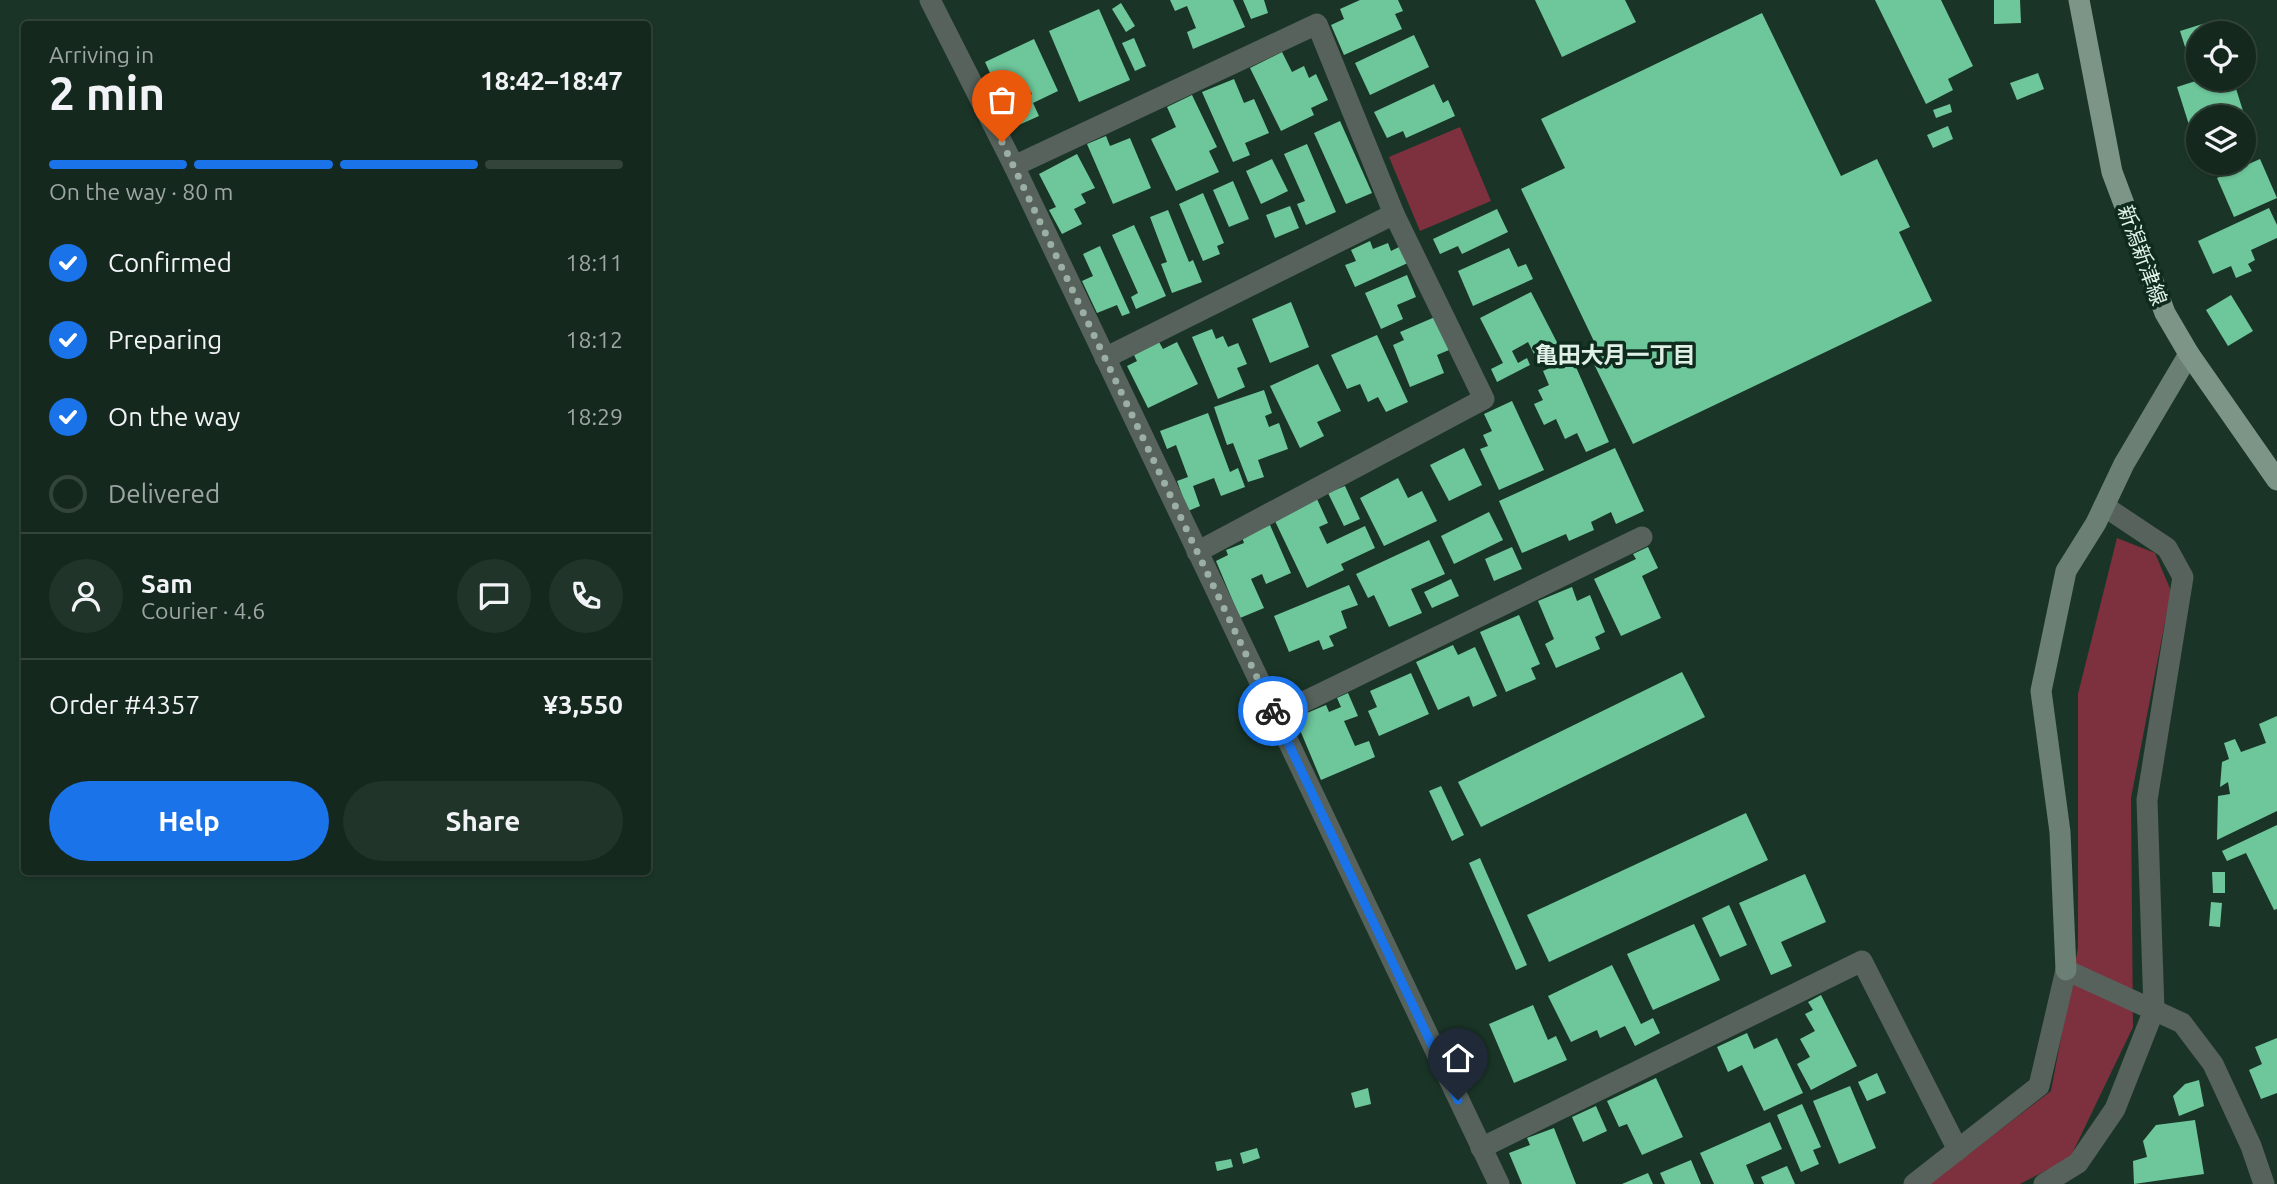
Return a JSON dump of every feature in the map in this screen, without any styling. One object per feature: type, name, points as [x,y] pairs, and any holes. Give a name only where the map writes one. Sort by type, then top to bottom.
[{"type":"main road","name":"新潟新津線","points":[[2078,0],[2112,172],[2165,313],[2189,354],[2277,480]]},
{"type":"street","points":[[930,0],[1014,166],[1499,1184]]},
{"type":"street","points":[[1014,166],[1317,24],[1394,214],[1484,399],[1197,552]]},
{"type":"street","points":[[1105,358],[1394,214]]},
{"type":"street","points":[[1914,1184],[2039,1086],[2066,970],[2060,832],[2041,691],[2066,570],[2189,354]]},
{"type":"street","points":[[2044,1184],[2078,1163],[2115,1109],[2154,1010],[2147,800],[2183,577],[2167,548],[2104,506]]},
{"type":"street","points":[[1275,716],[1642,537]]},
{"type":"street","points":[[1481,1148],[1862,961],[1958,1150]]},
{"type":"street","points":[[2066,970],[2182,1023],[2213,1064],[2251,1146],[2264,1184]]},
{"type":"shaded area","points":[[1460,127],[1491,201],[1420,231],[1389,157]]},
{"type":"shaded area","points":[[2117,538],[2155,553],[2171,591],[2131,798],[2133,1027],[2070,1158],[2020,1184],[1929,1184],[2051,1091],[2078,948],[2078,694]]},
{"type":"building","points":[[1170,0],[1233,0],[1245,27],[1193,49],[1187,32],[1196,28],[1187,6],[1175,11]]},
{"type":"building","points":[[1243,0],[1264,0],[1268,13],[1251,19]]},
{"type":"building","points":[[1360,0],[1398,0],[1403,11],[1395,14],[1402,29],[1344,55],[1331,25],[1344,19],[1340,9]]},
{"type":"building","points":[[1535,0],[1625,0],[1636,22],[1562,57]]},
{"type":"building","points":[[1875,0],[1941,0],[1973,66],[1948,79],[1953,90],[1926,104]]},
{"type":"building","points":[[1994,0],[2020,0],[2021,23],[1994,24]]},
{"type":"building","points":[[1121,3],[1135,26],[1126,32],[1112,9]]},
{"type":"building","points":[[1099,9],[1130,80],[1079,102],[1049,31]]},
{"type":"building","points":[[1762,13],[1841,176],[1877,159],[1910,227],[1899,232],[1932,301],[1633,444],[1593,362],[1602,358],[1521,189],[1565,168],[1541,119]]},
{"type":"building","points":[[2186,29],[2186,50],[2180,31]]},
{"type":"building","points":[[1414,35],[1429,67],[1370,95],[1355,63]]},
{"type":"building","points":[[1134,38],[1146,66],[1135,71],[1122,43]]},
{"type":"building","points":[[1034,39],[1058,91],[1033,103],[1039,116],[1010,129],[1001,108],[1032,94],[1028,87],[1002,99],[985,62]]},
{"type":"building","points":[[1282,52],[1292,72],[1304,66],[1309,78],[1316,74],[1328,100],[1311,108],[1314,115],[1281,131],[1250,68]]},
{"type":"building","points":[[2038,73],[2044,89],[2017,100],[2010,83]]},
{"type":"building","points":[[1234,79],[1244,103],[1254,99],[1269,133],[1245,143],[1250,155],[1233,162],[1202,92]]},
{"type":"building","points":[[1434,84],[1443,103],[1448,100],[1455,116],[1406,138],[1403,131],[1387,138],[1374,112]]},
{"type":"building","points":[[2186,84],[2186,91],[2237,91],[2241,105],[2186,105],[2186,115],[2177,87]]},
{"type":"building","points":[[1192,95],[1217,147],[1209,151],[1219,172],[1176,191],[1151,139],[1176,127],[1167,107]]},
{"type":"building","points":[[1950,104],[1952,112],[1936,118],[1933,110]]},
{"type":"building","points":[[1340,121],[1372,193],[1346,204],[1314,133]]},
{"type":"building","points":[[1948,126],[1953,139],[1933,148],[1927,135]]},
{"type":"building","points":[[1106,136],[1110,146],[1130,138],[1151,188],[1113,204],[1087,144]]},
{"type":"building","points":[[1307,144],[1336,212],[1306,225],[1297,204],[1305,201],[1284,154]]},
{"type":"building","points":[[1077,154],[1095,188],[1081,194],[1086,203],[1074,209],[1082,224],[1062,234],[1049,210],[1056,207],[1039,174]]},
{"type":"building","points":[[1272,159],[1288,191],[1261,204],[1246,171]]},
{"type":"building","points":[[2260,159],[2277,198],[2234,217],[2217,178],[2224,175],[2256,175],[2256,161]]},
{"type":"building","points":[[1233,181],[1249,219],[1229,227],[1213,190]]},
{"type":"building","points":[[1203,193],[1224,243],[1217,246],[1220,254],[1203,261],[1179,204]]},
{"type":"building","points":[[1290,206],[1299,228],[1275,238],[1266,215]]},
{"type":"building","points":[[2269,208],[2277,225],[2277,238],[2251,250],[2255,260],[2248,264],[2252,271],[2236,278],[2231,266],[2213,274],[2198,241]]},
{"type":"building","points":[[1497,209],[1508,232],[1462,254],[1458,246],[1440,254],[1433,239]]},
{"type":"building","points":[[1168,210],[1189,262],[1193,260],[1202,282],[1172,293],[1161,264],[1167,262],[1150,217]]},
{"type":"building","points":[[1134,225],[1166,296],[1136,309],[1131,297],[1138,293],[1112,235]]},
{"type":"building","points":[[1370,241],[1373,249],[1388,243],[1391,251],[1403,245],[1410,262],[1355,287],[1345,265],[1356,261],[1351,250]]},
{"type":"building","points":[[1100,246],[1130,313],[1122,316],[1117,305],[1097,313],[1082,281],[1093,276],[1083,254]]},
{"type":"building","points":[[1509,248],[1518,267],[1526,264],[1533,279],[1473,306],[1458,271]]},
{"type":"building","points":[[1407,275],[1416,297],[1397,305],[1403,319],[1381,329],[1365,293]]},
{"type":"building","points":[[1531,292],[1562,352],[1539,364],[1528,342],[1512,351],[1518,363],[1527,358],[1530,365],[1497,382],[1491,369],[1503,363],[1480,318]]},
{"type":"building","points":[[2231,295],[2253,331],[2228,346],[2206,310]]},
{"type":"building","points":[[1291,302],[1309,347],[1270,363],[1252,319]]},
{"type":"building","points":[[1435,317],[1449,350],[1437,355],[1444,373],[1410,387],[1393,345],[1404,340],[1400,332]]},
{"type":"building","points":[[1212,329],[1216,339],[1223,336],[1228,347],[1238,343],[1247,364],[1237,368],[1245,387],[1218,399],[1192,337]]},
{"type":"building","points":[[1377,335],[1408,402],[1386,412],[1378,397],[1368,402],[1360,384],[1347,389],[1331,355]]},
{"type":"building","points":[[1159,342],[1163,349],[1177,342],[1198,384],[1148,408],[1127,366],[1137,361],[1134,355]]},
{"type":"building","points":[[1572,358],[1609,442],[1586,452],[1577,433],[1565,439],[1556,419],[1544,425],[1534,404],[1543,400],[1538,390],[1549,385],[1543,371]]},
{"type":"building","points":[[1318,364],[1341,411],[1317,422],[1324,436],[1300,448],[1270,386]]},
{"type":"building","points":[[1264,390],[1272,413],[1265,416],[1269,427],[1279,423],[1288,449],[1258,460],[1264,477],[1248,482],[1233,443],[1227,445],[1214,407]]},
{"type":"building","points":[[1512,401],[1544,470],[1499,490],[1480,449],[1488,446],[1483,435],[1492,431],[1484,414]]},
{"type":"building","points":[[1208,413],[1230,472],[1238,468],[1245,487],[1221,496],[1214,478],[1193,486],[1200,506],[1188,511],[1177,481],[1188,477],[1176,445],[1167,449],[1160,431]]},
{"type":"building","points":[[1464,448],[1482,485],[1449,501],[1430,465]]},
{"type":"building","points":[[1615,448],[1644,511],[1616,524],[1611,512],[1591,522],[1594,530],[1569,541],[1566,534],[1522,553],[1499,501]]},
{"type":"building","points":[[1398,478],[1408,498],[1422,491],[1437,521],[1384,546],[1360,498]]},
{"type":"building","points":[[1345,486],[1360,519],[1344,526],[1328,493]]},
{"type":"building","points":[[1317,499],[1328,523],[1319,527],[1327,544],[1365,526],[1375,548],[1341,564],[1344,570],[1307,588],[1274,519]]},
{"type":"building","points":[[1489,512],[1503,540],[1454,564],[1441,536]]},
{"type":"building","points":[[1270,525],[1291,573],[1266,584],[1262,574],[1251,579],[1264,608],[1240,618],[1216,561],[1228,555],[1226,550],[1244,543],[1242,537]]},
{"type":"building","points":[[1429,540],[1445,574],[1411,589],[1422,613],[1389,627],[1374,595],[1368,598],[1356,574]]},
{"type":"building","points":[[1512,547],[1522,569],[1494,581],[1485,559]]},
{"type":"building","points":[[1648,547],[1658,568],[1642,576],[1661,618],[1621,636],[1594,579],[1636,559],[1633,554]]},
{"type":"building","points":[[1451,579],[1459,596],[1432,608],[1424,592]]},
{"type":"building","points":[[1349,585],[1358,605],[1341,611],[1347,628],[1329,636],[1334,646],[1323,650],[1319,640],[1289,652],[1274,616]]},
{"type":"building","points":[[1572,587],[1577,601],[1590,595],[1605,632],[1595,637],[1600,649],[1556,668],[1545,644],[1554,639],[1538,601]]},
{"type":"building","points":[[1519,615],[1540,664],[1531,668],[1536,679],[1506,692],[1480,632]]},
{"type":"building","points":[[1453,645],[1458,655],[1475,647],[1497,696],[1473,707],[1469,696],[1438,710],[1416,662]]},
{"type":"building","points":[[1682,672],[1705,717],[1481,827],[1458,782]]},
{"type":"building","points":[[1411,673],[1429,714],[1379,736],[1368,711],[1377,707],[1370,691]]},
{"type":"building","points":[[1348,693],[1358,716],[1344,721],[1355,746],[1369,741],[1375,757],[1321,780],[1295,718],[1326,705],[1329,712],[1341,707],[1337,698]]},
{"type":"building","points":[[2277,716],[2277,811],[2217,840],[2218,796],[2230,794],[2228,782],[2220,787],[2222,762],[2229,759],[2224,743],[2235,739],[2241,752],[2266,743],[2259,724]]},
{"type":"building","points":[[1441,786],[1464,835],[1452,841],[1429,791]]},
{"type":"building","points":[[1746,813],[1768,860],[1549,962],[1527,915]]},
{"type":"building","points":[[2277,825],[2277,909],[2274,910],[2246,853],[2227,861],[2222,851]]},
{"type":"building","points":[[1480,858],[1527,965],[1516,970],[1469,863]]},
{"type":"building","points":[[2212,872],[2225,872],[2225,893],[2213,893]]},
{"type":"building","points":[[1805,874],[1826,922],[1781,942],[1792,966],[1771,975],[1739,903]]},
{"type":"building","points":[[2211,902],[2222,903],[2220,927],[2209,926]]},
{"type":"building","points":[[1729,905],[1747,945],[1720,957],[1702,918]]},
{"type":"building","points":[[1694,924],[1720,980],[1653,1010],[1627,954]]},
{"type":"building","points":[[1612,965],[1641,1024],[1653,1018],[1660,1033],[1635,1046],[1625,1026],[1600,1038],[1597,1030],[1571,1042],[1548,996]]},
{"type":"building","points":[[1821,995],[1857,1066],[1811,1090],[1797,1064],[1810,1057],[1800,1039],[1815,1031],[1805,1014],[1813,1010],[1808,1002]]},
{"type":"building","points":[[1533,1005],[1548,1040],[1556,1036],[1567,1060],[1514,1083],[1489,1024]]},
{"type":"building","points":[[1747,1033],[1754,1049],[1777,1038],[1803,1093],[1764,1111],[1742,1065],[1728,1072],[1717,1047]]},
{"type":"building","points":[[2277,1038],[2277,1093],[2261,1099],[2249,1070],[2262,1064],[2255,1047]]},
{"type":"building","points":[[1877,1073],[1886,1093],[1867,1101],[1858,1082]]},
{"type":"building","points":[[1656,1078],[1683,1137],[1642,1155],[1627,1124],[1619,1127],[1607,1101]]},
{"type":"building","points":[[2199,1080],[2204,1106],[2179,1116],[2173,1096],[2185,1084]]},
{"type":"building","points":[[1850,1086],[1876,1148],[1839,1164],[1813,1101]]},
{"type":"building","points":[[1368,1088],[1371,1104],[1355,1108],[1351,1093]]},
{"type":"building","points":[[1802,1104],[1821,1147],[1813,1150],[1819,1164],[1801,1172],[1777,1115]]},
{"type":"building","points":[[1596,1106],[1607,1131],[1583,1142],[1572,1117]]},
{"type":"building","points":[[2195,1120],[2204,1174],[2134,1184],[2133,1161],[2147,1157],[2143,1141],[2156,1125]]},
{"type":"building","points":[[1770,1122],[1782,1149],[1746,1165],[1754,1184],[1714,1184],[1700,1153]]},
{"type":"building","points":[[1554,1128],[1576,1184],[1522,1184],[1509,1153],[1530,1145],[1527,1138]]},
{"type":"building","points":[[1257,1148],[1260,1158],[1243,1164],[1240,1153]]},
{"type":"building","points":[[1231,1159],[1233,1167],[1217,1171],[1215,1162]]},
{"type":"building","points":[[1691,1160],[1701,1184],[1665,1184],[1660,1173]]},
{"type":"building","points":[[1787,1166],[1795,1184],[1764,1184],[1761,1177]]},
{"type":"building","points":[[1648,1173],[1653,1184],[1622,1184]]},
{"type":"way so far","points":[[1002,142],[1273,711]]},
{"type":"district","name":"亀田大月一丁目","points":[[1615,354]]},
{"type":"route","points":[[1273,711],[1458,1100]]}]
